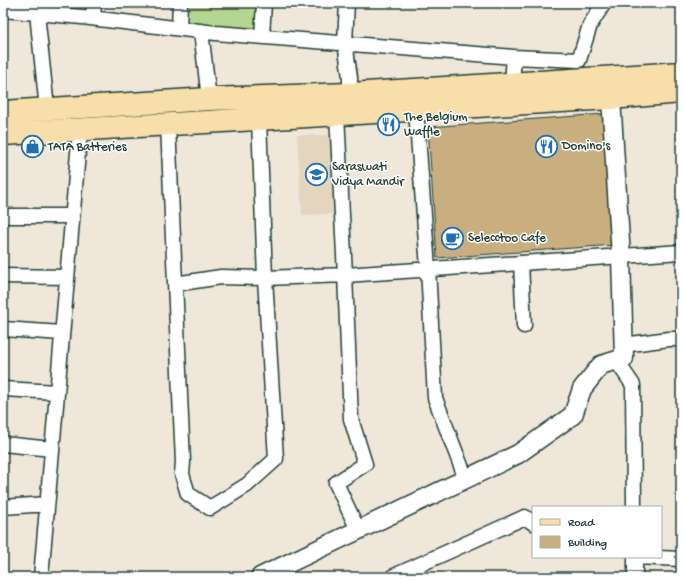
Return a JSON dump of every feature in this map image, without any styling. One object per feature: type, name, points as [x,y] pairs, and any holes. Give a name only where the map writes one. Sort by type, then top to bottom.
[{"type":"main road","points":[[3,112],[209,99],[350,94],[512,83],[581,70],[681,73]]},
{"type":"main road","points":[[3,134],[611,98],[681,92]]},
{"type":"street","points":[[93,18],[94,3]]},
{"type":"street","points":[[180,3],[180,28]]},
{"type":"street","points":[[262,36],[264,3]]},
{"type":"street","points":[[346,3],[345,43],[350,77],[350,94],[337,114],[351,419],[365,464],[336,483],[358,530]]},
{"type":"street","points":[[3,10],[93,18],[201,31],[514,57],[581,70],[590,25],[604,3]]},
{"type":"street","points":[[37,13],[47,109]]},
{"type":"street","points":[[201,31],[209,99]]},
{"type":"street","points":[[512,83],[514,57]]},
{"type":"street","points":[[611,98],[621,257],[620,352],[633,385],[634,506]]},
{"type":"street","points":[[416,110],[428,268],[435,398],[466,479]]},
{"type":"street","points":[[168,125],[183,462],[182,474],[188,494],[210,508],[247,486],[276,459],[265,278],[259,119]]},
{"type":"street","points":[[41,577],[80,130]]},
{"type":"street","points":[[3,216],[72,216]]},
{"type":"street","points":[[175,284],[222,277],[265,278],[345,275],[428,268],[621,257],[681,252]]},
{"type":"street","points":[[521,263],[524,326]]},
{"type":"street","points":[[3,276],[67,277]]},
{"type":"street","points":[[3,329],[62,333]]},
{"type":"street","points":[[260,577],[518,454],[573,415],[582,389],[601,364],[620,352],[669,339],[681,339]]},
{"type":"street","points":[[3,389],[57,392]]},
{"type":"street","points":[[3,444],[52,449]]},
{"type":"street","points":[[3,507],[47,504]]},
{"type":"street","points":[[392,577],[525,517],[532,523]]},
{"type":"street","points":[[635,558],[635,577]]},
{"type":"street","points":[[658,558],[681,559]]},
{"type":"shaded area","name":"Saraswati Vidya Mandir","points":[[297,135],[330,135],[337,214],[302,215]]},
{"type":"green space","points":[[187,3],[257,3],[256,36],[187,24]]},
{"type":"building","points":[[604,114],[614,245],[437,258],[428,127]]},
{"type":"place","name":"The Belgium Waffle","points":[[388,124]]},
{"type":"place","name":"Domino's","points":[[547,146]]},
{"type":"place","name":"TATA Batteries","points":[[32,147]]},
{"type":"place","name":"Saraswati Vidya Mandir","points":[[316,174]]},
{"type":"place","name":"Selecctoo Cafe","points":[[453,238]]}]
